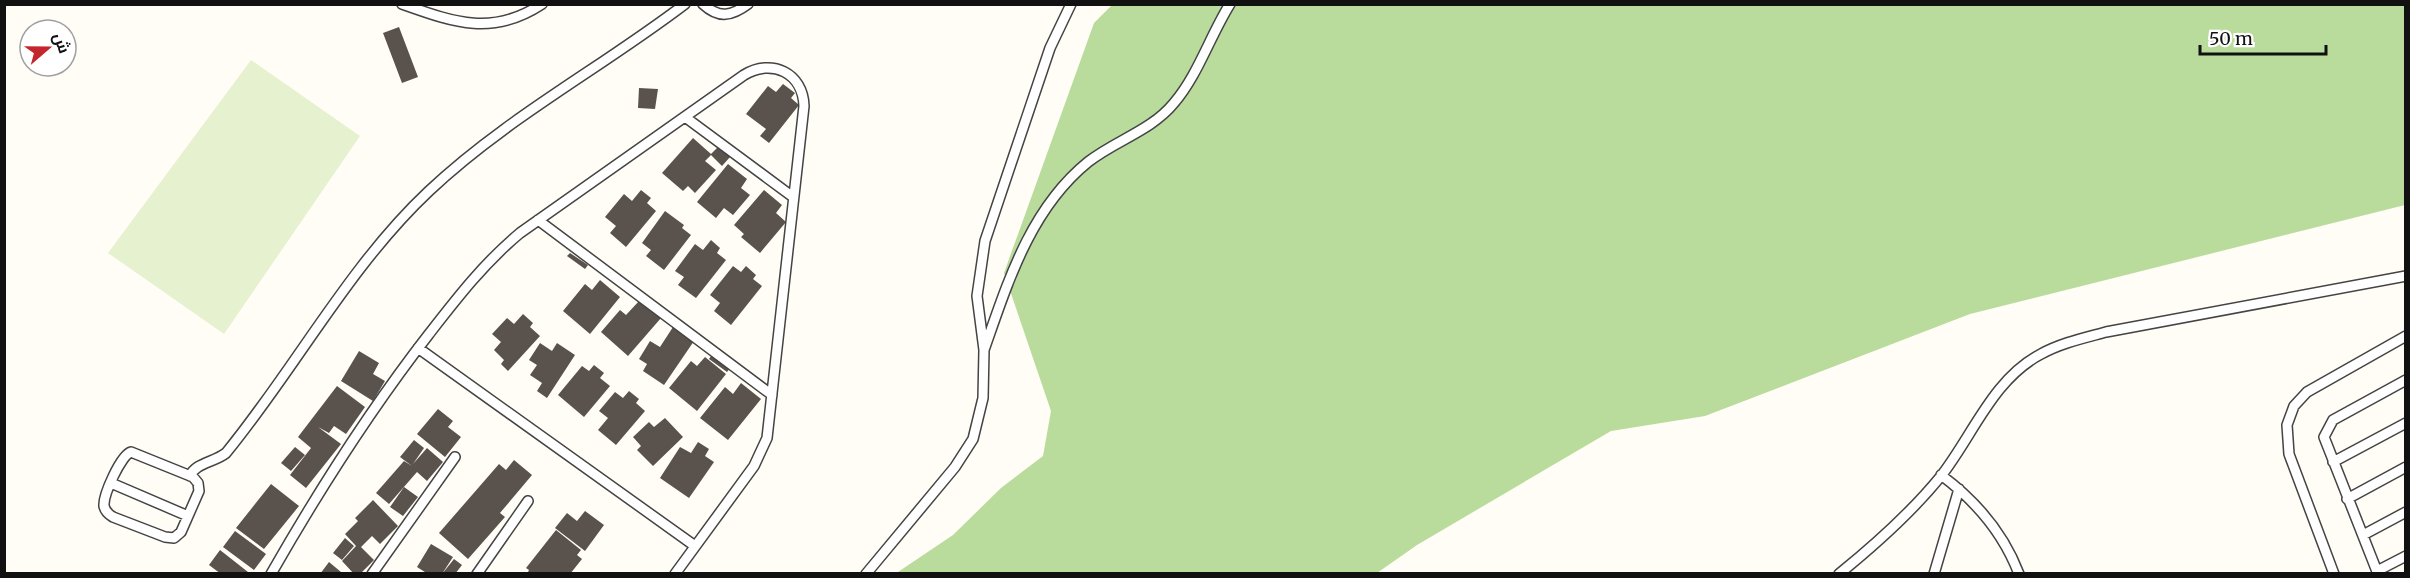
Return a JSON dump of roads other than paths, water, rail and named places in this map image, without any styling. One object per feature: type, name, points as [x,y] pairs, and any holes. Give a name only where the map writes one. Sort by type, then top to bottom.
[{"type":"lane","points":[[402,4],[450,21],[476,25],[516,18],[543,4]]},
{"type":"lane","points":[[190,476],[196,467],[217,460],[230,448],[377,248],[428,192],[485,144],[685,4]]},
{"type":"lane","points":[[703,4],[710,11],[724,15],[732,14],[748,4]]},
{"type":"lane","points":[[866,573],[954,467],[973,438],[983,398],[984,350],[977,296],[984,241],[1050,48],[1071,4]]},
{"type":"lane","points":[[984,350],[1027,240],[1048,204],[1089,162],[1154,122],[1174,104],[1189,82],[1230,4]]},
{"type":"lane","points":[[271,573],[339,461],[418,348],[475,275],[504,246],[538,220],[752,70],[769,67],[792,76],[801,89],[804,106],[767,438],[759,457],[675,573]]},
{"type":"lane","points":[[686,117],[793,197]]},
{"type":"lane","points":[[538,220],[772,395]]},
{"type":"lane","points":[[1839,573],[1894,527],[1941,476],[2003,384],[2025,363],[2053,348],[2124,328],[2406,276]]},
{"type":"lane","points":[[2334,573],[2289,454],[2287,425],[2294,406],[2307,392],[2406,336]]},
{"type":"lane","points":[[418,348],[695,546]]},
{"type":"lane","points":[[2406,380],[2338,416],[2328,425],[2324,437],[2378,572],[2406,556]]},
{"type":"lane","points":[[2333,462],[2406,423]]},
{"type":"lane","points":[[131,452],[190,476],[196,480],[199,487],[181,532],[170,538],[112,517],[104,507],[111,483],[123,456],[131,452]]},
{"type":"lane","points":[[372,573],[455,457]]},
{"type":"lane","points":[[2347,499],[2406,467]]},
{"type":"lane","points":[[1941,476],[1959,489],[1990,521],[2003,540],[2019,573]]},
{"type":"lane","points":[[111,483],[188,516]]},
{"type":"lane","points":[[1934,573],[1959,489]]},
{"type":"lane","points":[[477,573],[528,501]]},
{"type":"lane","points":[[2362,536],[2406,512]]}]
